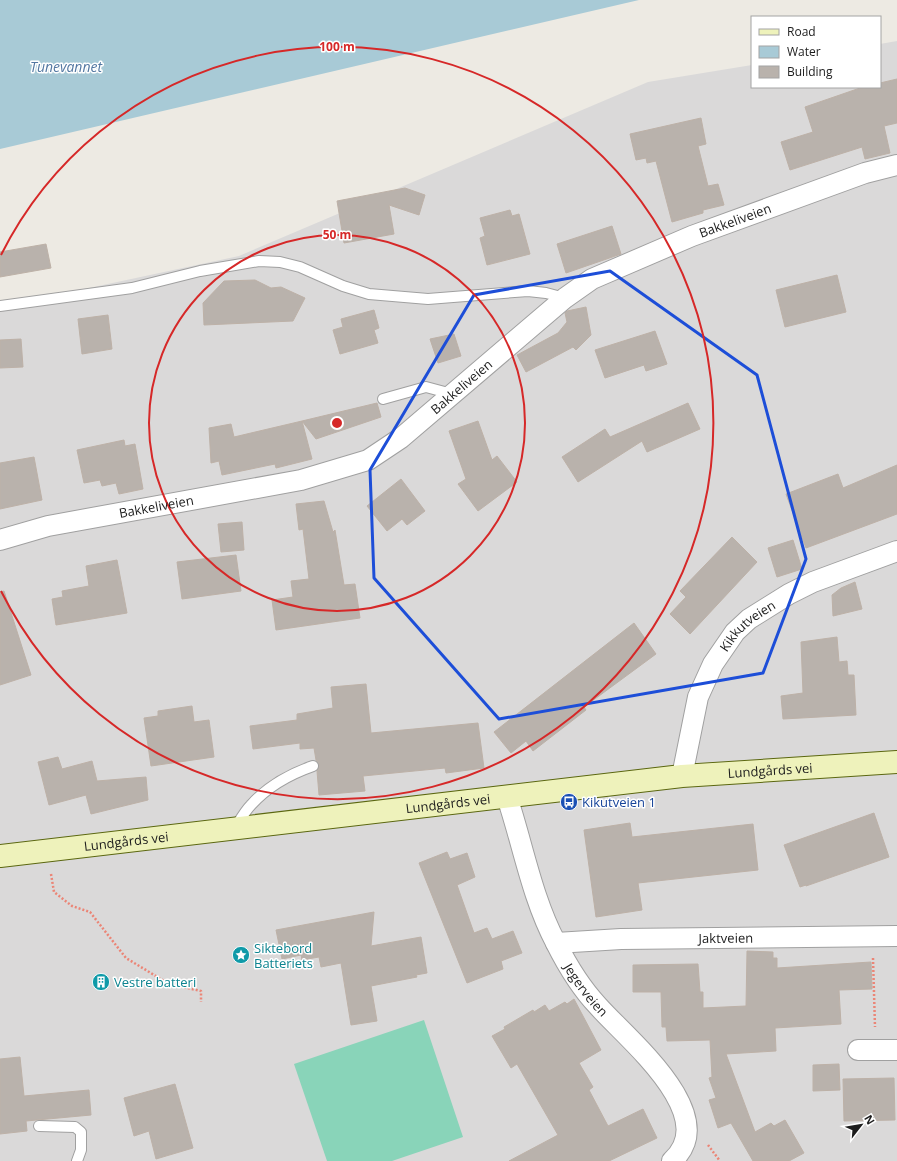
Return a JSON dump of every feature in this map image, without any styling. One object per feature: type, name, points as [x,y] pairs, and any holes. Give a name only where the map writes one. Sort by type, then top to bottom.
[{"type":"street","name":"Bakkeliveien","points":[[0,540],[48,526],[301,480],[368,460],[401,438],[564,298],[592,279],[692,236],[865,173],[897,165]]},
{"type":"street","name":"Kikkutveien","points":[[682,776],[698,697],[713,664],[735,632],[759,611],[789,594],[849,568],[897,551]]},
{"type":"street","name":"Lundgårds vei","points":[[0,856],[682,776],[897,762]]},
{"type":"street","name":"Jegerveien","points":[[507,796],[535,892],[556,943],[582,987],[597,1006],[658,1068],[676,1097],[687,1128],[682,1149],[672,1161]]},
{"type":"street","name":"Jaktveien","points":[[556,943],[621,939],[897,936]]},
{"type":"street","points":[[868,1050],[897,1050]]},
{"type":"lane","points":[[0,306],[132,288],[200,271],[259,261],[280,262],[300,267],[343,286],[368,294],[428,300],[528,291],[546,293],[564,298]]},
{"type":"lane","points":[[383,399],[426,387],[452,394]]},
{"type":"lane","points":[[234,829],[251,805],[271,788],[294,773],[313,766]]},
{"type":"lane","points":[[39,1126],[75,1127],[81,1132],[81,1150],[77,1161]]},
{"type":"path","points":[[51,875],[54,892],[72,906],[90,912],[126,958],[169,984],[201,991],[201,1002]]},
{"type":"path","points":[[868,1050],[873,1005],[873,936]]},
{"type":"highlighted area","points":[[610,271],[757,375],[806,559],[763,673],[499,719],[374,578],[370,470],[474,295]]},
{"type":"shaded area","points":[[897,41],[897,1161],[0,1161],[0,307],[239,256],[648,82],[751,65],[751,88],[881,88],[881,44]]},
{"type":"green space","points":[[424,1020],[463,1137],[392,1161],[327,1161],[294,1064]]},
{"type":"water","name":"Tunevannet","points":[[0,0],[639,0],[0,149]]},
{"type":"building","points":[[897,79],[897,123],[884,126],[890,153],[865,159],[862,147],[790,170],[781,142],[813,132],[805,107],[860,88],[881,88],[881,83]]},
{"type":"building","points":[[701,118],[706,144],[698,146],[708,186],[718,184],[724,205],[703,210],[703,213],[672,222],[656,161],[647,163],[646,158],[636,160],[630,134]]},
{"type":"building","points":[[405,188],[425,195],[419,215],[389,205],[394,234],[344,243],[337,201]]},
{"type":"building","points":[[510,210],[512,216],[519,214],[530,254],[487,265],[480,238],[485,236],[480,218]]},
{"type":"building","points":[[612,226],[621,254],[566,273],[557,244]]},
{"type":"building","points":[[46,244],[51,268],[0,277],[0,252]]},
{"type":"building","points":[[837,275],[846,312],[785,327],[776,290]]},
{"type":"building","points":[[255,280],[271,288],[281,287],[305,298],[293,321],[204,325],[203,303],[224,281]]},
{"type":"building","points":[[586,307],[591,335],[576,350],[573,347],[526,372],[517,355],[558,333],[567,322],[565,313],[567,311]]},
{"type":"building","points":[[374,310],[379,328],[374,330],[378,343],[340,354],[333,330],[343,327],[341,319]]},
{"type":"building","points":[[108,315],[112,349],[82,354],[78,319]]},
{"type":"building","points":[[655,331],[667,364],[646,371],[644,365],[605,378],[595,350]]},
{"type":"building","points":[[454,334],[461,356],[438,363],[430,339]]},
{"type":"building","points":[[21,339],[23,367],[0,368],[0,340]]},
{"type":"building","points":[[377,403],[381,417],[316,439],[302,421]]},
{"type":"building","points":[[688,403],[700,429],[647,452],[642,441],[578,482],[562,457],[605,429],[610,437]]},
{"type":"building","points":[[302,421],[312,459],[276,468],[275,464],[222,475],[219,461],[211,463],[209,428],[231,424],[234,437]]},
{"type":"building","points":[[478,421],[492,460],[497,456],[517,482],[478,511],[458,484],[466,479],[449,431]]},
{"type":"building","points":[[124,440],[125,446],[135,444],[143,489],[119,494],[116,483],[102,486],[100,480],[84,483],[77,450]]},
{"type":"building","points":[[34,457],[42,500],[0,509],[0,463]]},
{"type":"building","points":[[897,465],[897,514],[806,548],[786,494],[838,474],[843,488]]},
{"type":"building","points":[[401,479],[425,511],[407,525],[402,519],[387,531],[367,506]]},
{"type":"building","points":[[324,501],[333,532],[335,530],[344,585],[355,584],[360,618],[276,630],[272,600],[293,597],[291,581],[309,579],[303,529],[299,530],[296,504]]},
{"type":"building","points":[[242,522],[244,550],[221,552],[218,524]]},
{"type":"building","points":[[732,537],[757,562],[690,634],[670,614],[686,597],[680,591]]},
{"type":"building","points":[[793,540],[802,569],[777,577],[768,548]]},
{"type":"building","points":[[236,555],[241,591],[182,599],[177,562]]},
{"type":"building","points":[[117,560],[127,613],[56,625],[52,599],[63,597],[62,591],[89,586],[86,566]]},
{"type":"building","points":[[855,582],[862,609],[833,616],[832,595],[841,588]]},
{"type":"building","points":[[4,591],[31,675],[0,685],[0,592]]},
{"type":"building","points":[[634,623],[656,654],[584,707],[586,710],[533,751],[526,741],[511,753],[494,732]]},
{"type":"building","points":[[837,637],[839,662],[847,661],[848,675],[854,675],[856,715],[783,719],[781,696],[803,693],[801,642]]},
{"type":"building","points":[[366,684],[371,733],[478,723],[484,768],[446,773],[445,768],[363,776],[365,791],[319,795],[317,771],[319,764],[316,760],[314,748],[300,749],[300,743],[253,749],[250,726],[297,720],[297,714],[333,708],[331,687]]},
{"type":"building","points":[[192,706],[194,722],[209,720],[214,757],[151,766],[144,718],[158,716],[158,711]]},
{"type":"building","points":[[58,757],[62,769],[92,761],[97,781],[146,777],[148,800],[91,814],[86,795],[49,805],[38,762]]},
{"type":"building","points":[[874,813],[889,857],[800,887],[784,845]]},
{"type":"building","points":[[630,823],[632,837],[753,824],[758,870],[638,883],[642,910],[596,917],[584,830]]},
{"type":"building","points":[[447,852],[450,859],[467,853],[475,877],[457,885],[474,933],[487,928],[492,939],[513,931],[522,953],[501,961],[503,969],[467,983],[419,863]]},
{"type":"building","points":[[374,912],[371,946],[421,937],[427,973],[416,975],[417,977],[371,986],[377,1021],[351,1025],[341,963],[321,967],[319,957],[302,960],[301,955],[282,959],[276,930]]},
{"type":"building","points":[[747,951],[773,952],[773,958],[777,958],[777,968],[871,962],[872,989],[839,990],[841,1024],[775,1028],[776,1051],[726,1054],[755,1132],[771,1123],[774,1126],[785,1120],[804,1153],[789,1161],[753,1161],[731,1123],[718,1128],[709,1100],[716,1098],[709,1078],[712,1077],[710,1040],[667,1041],[666,1027],[662,1027],[661,992],[633,992],[633,965],[698,964],[700,992],[703,992],[703,1008],[746,1006]]},
{"type":"building","points":[[574,999],[601,1050],[579,1063],[593,1087],[589,1090],[608,1126],[643,1109],[657,1138],[609,1161],[509,1161],[558,1135],[517,1064],[511,1068],[492,1036],[533,1010],[534,1012],[545,1005],[549,1011],[565,1002],[567,1004]]},
{"type":"building","points":[[20,1057],[24,1096],[89,1090],[91,1115],[26,1121],[27,1131],[0,1134],[0,1059]]},
{"type":"building","points":[[839,1064],[840,1090],[813,1091],[813,1065]]},
{"type":"building","points":[[894,1078],[895,1120],[844,1121],[843,1079]]},
{"type":"building","points":[[175,1084],[193,1148],[156,1159],[149,1131],[134,1136],[124,1098]]},
{"type":"place","name":"Kikutveien 1","points":[[569,802]]},
{"type":"place","name":"Siktebord Batteriets","points":[[241,955]]},
{"type":"place","name":"Vestre batteri","points":[[101,982]]}]
